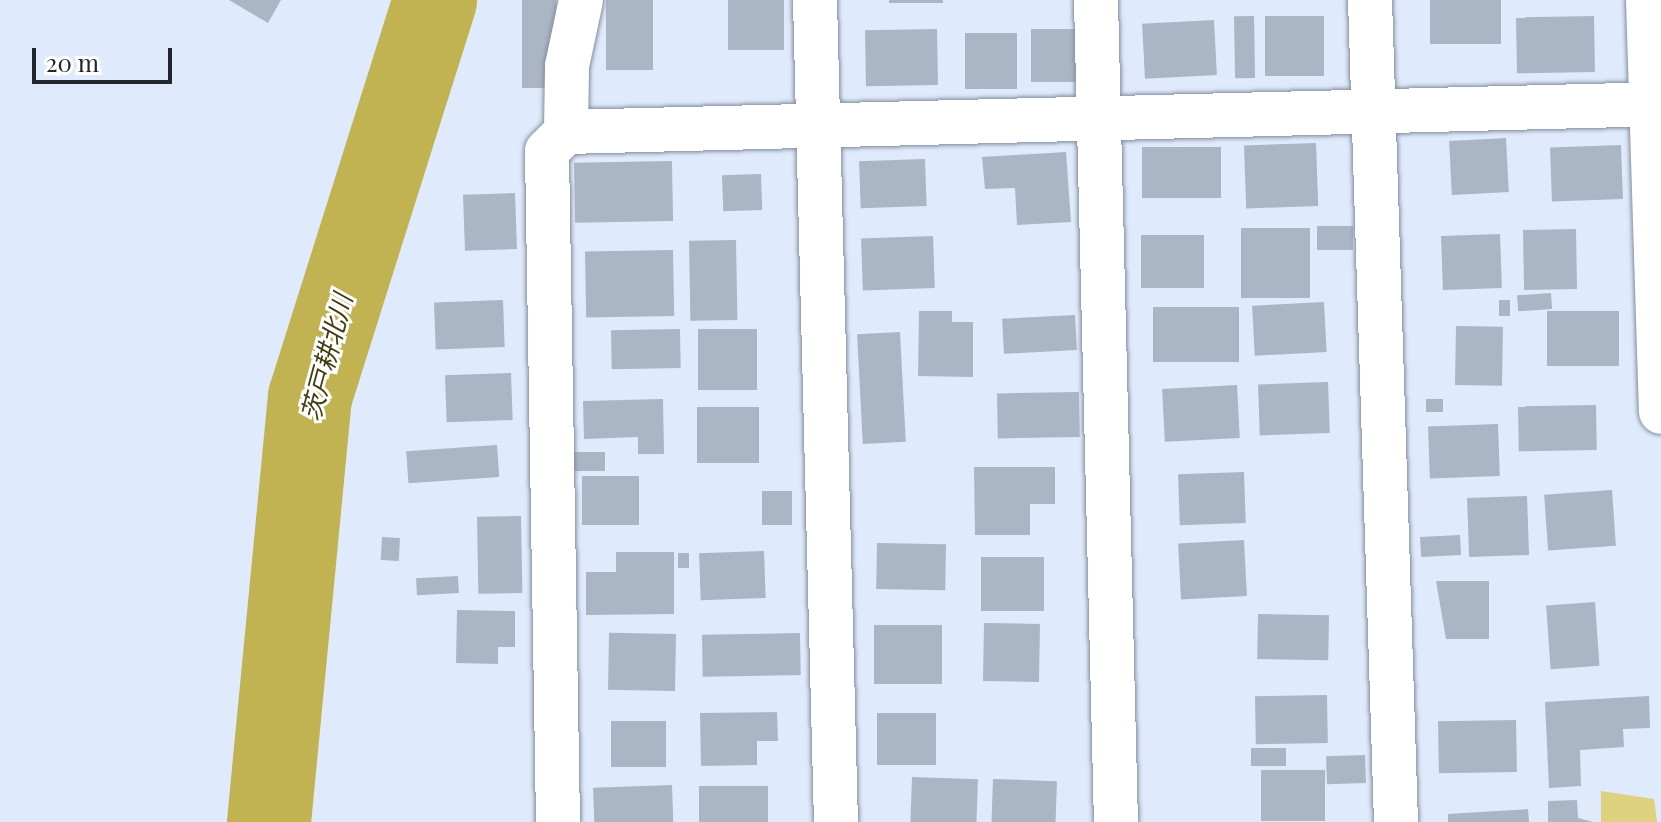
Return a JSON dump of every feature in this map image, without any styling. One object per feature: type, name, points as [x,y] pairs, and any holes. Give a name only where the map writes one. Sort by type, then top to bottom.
[{"type":"street","points":[[566,132],[567,66],[581,0]]},
{"type":"street","points":[[815,0],[836,822]]},
{"type":"street","points":[[1096,0],[1116,822]]},
{"type":"street","points":[[1370,0],[1396,822]]},
{"type":"street","points":[[1648,0],[1656,104],[1661,412]]},
{"type":"street","points":[[558,822],[547,151],[566,132],[1656,104]]},
{"type":"shaded area","points":[[1601,791],[1654,799],[1657,822],[1601,822]]},
{"type":"building","points":[[229,0],[281,0],[268,23]]},
{"type":"building","points":[[522,0],[556,0],[556,88],[522,88]]},
{"type":"building","points":[[606,0],[653,0],[653,70],[606,70]]},
{"type":"building","points":[[728,0],[784,0],[784,50],[728,50]]},
{"type":"building","points":[[889,0],[943,0],[943,3],[889,3]]},
{"type":"building","points":[[1430,0],[1501,0],[1501,44],[1430,44]]},
{"type":"building","points":[[1234,16],[1254,16],[1255,78],[1235,78]]},
{"type":"building","points":[[1265,16],[1324,16],[1324,76],[1265,76]]},
{"type":"building","points":[[1594,16],[1595,72],[1517,73],[1516,17]]},
{"type":"building","points":[[1214,20],[1217,75],[1145,79],[1142,24]]},
{"type":"building","points":[[937,29],[938,85],[866,86],[865,30]]},
{"type":"building","points":[[1031,29],[1076,29],[1076,82],[1031,82]]},
{"type":"building","points":[[965,33],[1017,33],[1017,89],[965,89]]},
{"type":"building","points":[[1506,138],[1509,192],[1452,195],[1449,141]]},
{"type":"building","points":[[1316,143],[1318,206],[1246,208],[1244,146]]},
{"type":"building","points":[[1621,145],[1623,199],[1552,201],[1550,147]]},
{"type":"building","points":[[1142,147],[1221,147],[1221,198],[1142,198]]},
{"type":"building","points":[[1066,152],[1071,222],[1017,225],[1015,188],[985,189],[982,157]]},
{"type":"building","points":[[925,159],[927,206],[861,208],[859,161]]},
{"type":"building","points":[[672,161],[673,221],[575,223],[574,163]]},
{"type":"building","points":[[761,174],[762,210],[723,211],[722,175]]},
{"type":"building","points":[[515,193],[517,249],[465,251],[463,195]]},
{"type":"building","points":[[1317,226],[1353,226],[1353,250],[1317,250]]},
{"type":"building","points":[[1241,228],[1310,228],[1310,298],[1241,298]]},
{"type":"building","points":[[1576,229],[1577,289],[1524,290],[1523,230]]},
{"type":"building","points":[[1500,234],[1502,288],[1443,290],[1441,236]]},
{"type":"building","points":[[1141,235],[1204,235],[1204,288],[1141,288]]},
{"type":"building","points":[[933,236],[935,288],[863,290],[861,239]]},
{"type":"building","points":[[736,240],[737,320],[690,321],[689,241]]},
{"type":"building","points":[[673,250],[674,316],[586,318],[585,252]]},
{"type":"building","points":[[1551,293],[1552,309],[1518,311],[1517,295]]},
{"type":"building","points":[[503,300],[505,347],[436,349],[434,302]]},
{"type":"building","points":[[1499,300],[1510,300],[1510,316],[1499,316]]},
{"type":"building","points":[[1324,302],[1327,352],[1255,356],[1252,306]]},
{"type":"building","points":[[1153,307],[1239,307],[1239,362],[1153,362]]},
{"type":"building","points":[[919,311],[952,311],[952,322],[973,322],[973,377],[918,376]]},
{"type":"building","points":[[1547,311],[1619,311],[1619,366],[1547,366]]},
{"type":"building","points":[[1075,315],[1077,350],[1004,354],[1002,319]]},
{"type":"building","points":[[1456,326],[1503,327],[1502,386],[1455,385]]},
{"type":"building","points":[[680,329],[681,368],[612,369],[611,330]]},
{"type":"building","points":[[698,329],[757,329],[757,390],[698,390]]},
{"type":"building","points":[[900,332],[906,442],[863,444],[857,334]]},
{"type":"building","points":[[511,373],[513,420],[447,422],[445,375]]},
{"type":"building","points":[[1328,382],[1330,433],[1260,435],[1258,384]]},
{"type":"building","points":[[1237,385],[1240,438],[1165,442],[1162,389]]},
{"type":"building","points":[[1079,392],[1080,437],[998,438],[997,393]]},
{"type":"building","points":[[663,399],[664,454],[638,454],[638,437],[584,439],[583,401]]},
{"type":"building","points":[[1426,399],[1443,399],[1443,412],[1426,412]]},
{"type":"building","points":[[1596,405],[1597,450],[1519,451],[1518,406]]},
{"type":"building","points":[[697,407],[759,407],[759,463],[697,463]]},
{"type":"building","points":[[1498,424],[1500,476],[1430,478],[1428,426]]},
{"type":"building","points":[[497,445],[499,477],[408,483],[406,451]]},
{"type":"building","points":[[574,452],[605,452],[605,471],[574,471]]},
{"type":"building","points":[[974,467],[1055,467],[1055,504],[1030,504],[1030,535],[975,535]]},
{"type":"building","points":[[1244,472],[1246,523],[1180,525],[1178,474]]},
{"type":"building","points":[[582,476],[639,476],[639,525],[582,525]]},
{"type":"building","points":[[1612,490],[1616,546],[1548,551],[1544,495]]},
{"type":"building","points":[[762,491],[792,491],[792,525],[762,525]]},
{"type":"building","points":[[1527,496],[1529,555],[1469,557],[1467,498]]},
{"type":"building","points":[[521,516],[522,593],[478,594],[477,517]]},
{"type":"building","points":[[1460,535],[1461,555],[1421,557],[1420,537]]},
{"type":"building","points":[[382,537],[400,538],[399,561],[381,560]]},
{"type":"building","points":[[1244,540],[1247,596],[1181,599],[1178,543]]},
{"type":"building","points":[[877,543],[946,544],[945,590],[876,589]]},
{"type":"building","points":[[764,551],[766,598],[701,600],[699,553]]},
{"type":"building","points":[[616,552],[674,552],[674,614],[586,615],[586,572],[616,572]]},
{"type":"building","points":[[678,553],[689,553],[689,568],[678,568]]},
{"type":"building","points":[[981,557],[1044,557],[1044,611],[981,611]]},
{"type":"building","points":[[458,576],[459,593],[417,595],[416,578]]},
{"type":"building","points":[[1436,581],[1489,581],[1489,639],[1446,639]]},
{"type":"building","points":[[1595,602],[1599,666],[1551,669],[1546,605]]},
{"type":"building","points":[[457,610],[515,611],[515,647],[498,647],[498,664],[456,663]]},
{"type":"building","points":[[1258,614],[1329,615],[1328,660],[1257,659]]},
{"type":"building","points":[[984,623],[1040,624],[1039,682],[983,681]]},
{"type":"building","points":[[874,625],[942,625],[942,684],[874,684]]},
{"type":"building","points":[[609,633],[676,634],[675,691],[608,690]]},
{"type":"building","points":[[800,633],[801,675],[703,677],[702,635]]},
{"type":"building","points":[[1327,695],[1328,743],[1256,744],[1255,696]]},
{"type":"building","points":[[1649,696],[1650,728],[1623,729],[1624,747],[1580,750],[1581,786],[1549,788],[1545,702]]},
{"type":"building","points":[[777,712],[778,741],[757,741],[757,765],[701,766],[700,713]]},
{"type":"building","points":[[877,713],[936,713],[936,765],[877,765]]},
{"type":"building","points":[[1516,720],[1517,772],[1439,773],[1438,721]]},
{"type":"building","points":[[611,721],[666,721],[666,767],[611,767]]},
{"type":"building","points":[[1251,748],[1286,748],[1286,766],[1251,766]]},
{"type":"building","points":[[1365,755],[1366,783],[1327,784],[1326,756]]},
{"type":"building","points":[[1261,770],[1325,770],[1325,821],[1261,821]]},
{"type":"building","points":[[912,777],[978,779],[976,822],[910,822]]},
{"type":"building","points":[[993,779],[1057,781],[1056,822],[991,822]]},
{"type":"building","points":[[672,785],[673,822],[594,822],[593,788]]},
{"type":"building","points":[[699,786],[768,786],[768,822],[699,822]]},
{"type":"building","points":[[1577,800],[1578,818],[1593,822],[1548,822],[1548,801]]},
{"type":"building","points":[[1528,809],[1529,822],[1448,822],[1448,814]]},
{"type":"waterway","name":"茨戸耕北川","points":[[269,822],[310,397],[435,0]]}]
